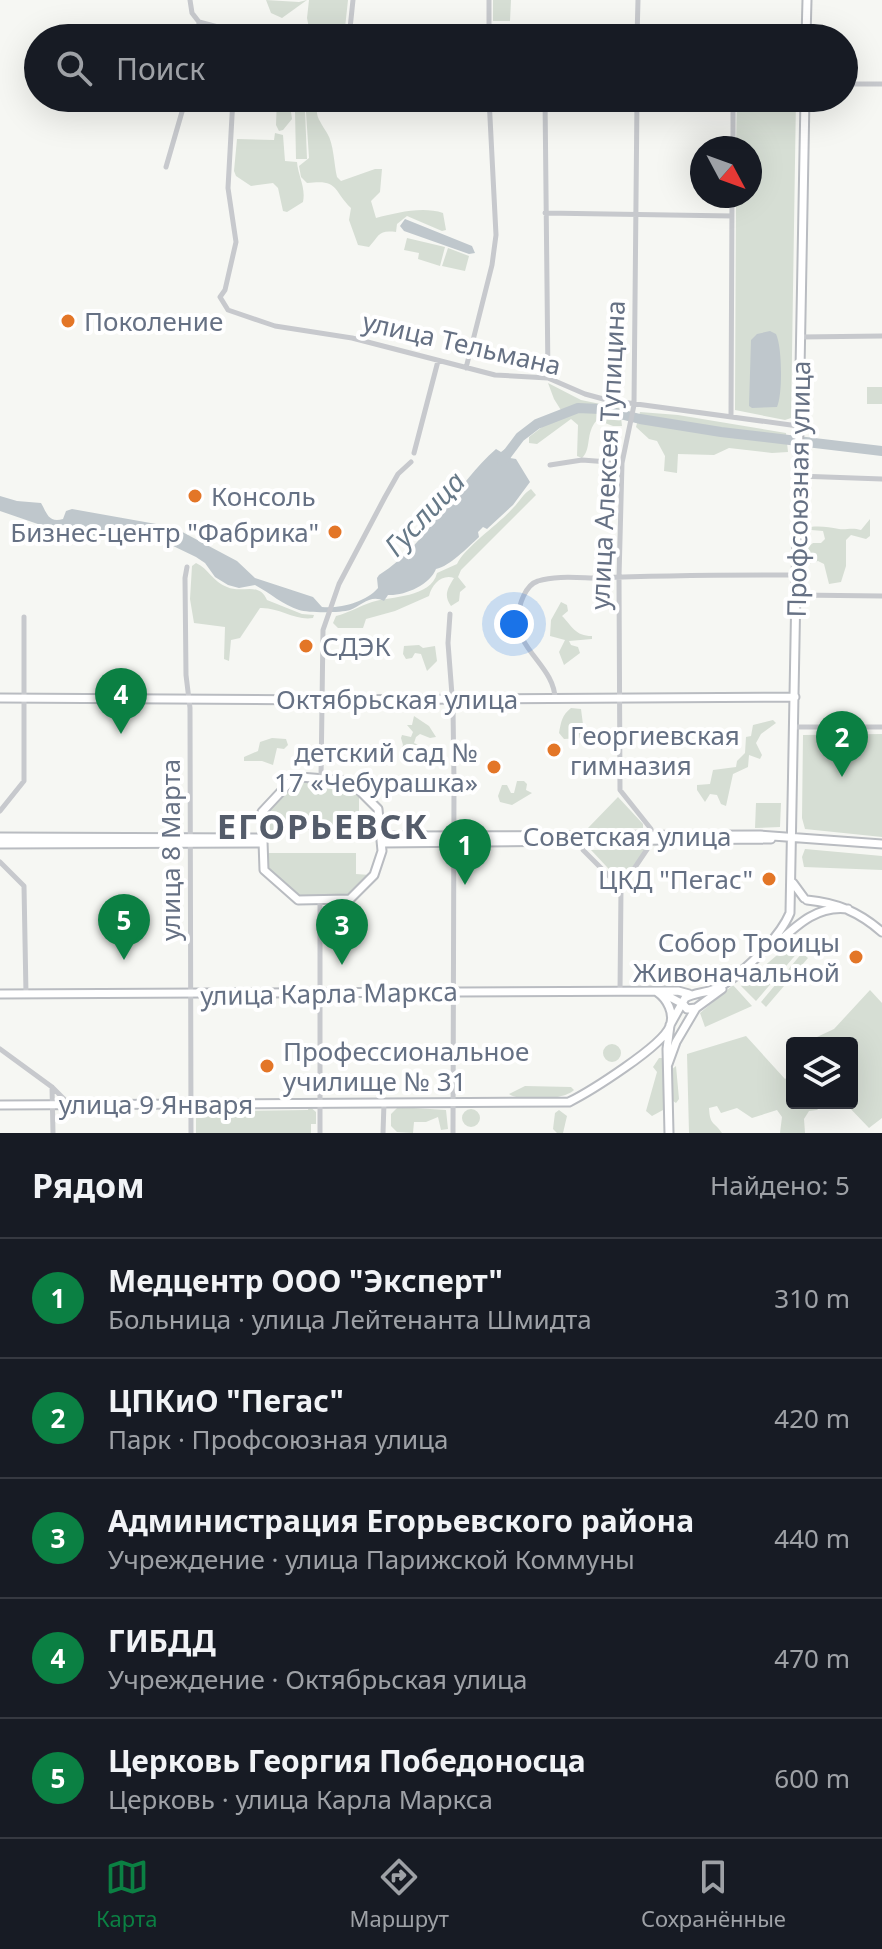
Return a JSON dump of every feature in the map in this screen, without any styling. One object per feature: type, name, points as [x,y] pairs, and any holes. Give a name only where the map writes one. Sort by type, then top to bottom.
[{"type":"street","points":[[190,0],[192,13],[205,24]]},
{"type":"street","points":[[350,24],[353,0]]},
{"type":"street","points":[[489,0],[489,24]]},
{"type":"street","points":[[637,24],[638,0]]},
{"type":"street","points":[[806,24],[807,0]]},
{"type":"street","points":[[858,84],[882,84]]},
{"type":"street","points":[[166,167],[182,112]]},
{"type":"street","name":"улица Тельмана","points":[[232,112],[228,188],[236,242],[225,290],[220,297],[228,310],[275,326],[352,338],[495,375],[548,378],[585,394],[633,408],[731,416],[798,430]]},
{"type":"street","points":[[466,368],[492,265],[496,235],[490,112]]},
{"type":"street","points":[[545,112],[548,378]]},
{"type":"street","name":"улица Алексея Тупицина","points":[[637,112],[633,408],[622,463],[619,577],[620,790],[651,829],[652,839]]},
{"type":"street","points":[[733,112],[733,136]]},
{"type":"street","name":"Профсоюзная улица","points":[[791,903],[805,112]]},
{"type":"street","points":[[731,416],[732,208]]},
{"type":"street","points":[[545,213],[732,216]]},
{"type":"street","points":[[800,337],[882,336]]},
{"type":"street","points":[[414,453],[438,361]]},
{"type":"street","points":[[550,465],[582,460],[622,463]]},
{"type":"street","points":[[321,778],[321,640],[326,621],[333,599],[391,485],[404,466],[411,462]]},
{"type":"street","points":[[798,476],[882,479]]},
{"type":"street","name":"улица 8 Марта","points":[[187,567],[191,1133]]},
{"type":"street","points":[[555,699],[552,685],[520,636],[518,612],[525,593],[533,584],[546,580],[619,577],[797,575]]},
{"type":"street","points":[[796,595],[882,596]]},
{"type":"street","points":[[450,614],[448,643],[454,840],[453,1133]]},
{"type":"street","points":[[0,811],[24,781],[24,617]]},
{"type":"street","name":"Октябрьская улица","points":[[0,698],[320,700],[795,697]]},
{"type":"street","points":[[794,727],[882,727]]},
{"type":"street","points":[[300,777],[347,779],[363,791],[378,809],[382,840],[378,869],[353,898],[320,901],[294,898],[262,866],[262,812],[291,781],[300,777]]},
{"type":"street","points":[[0,837],[261,840]]},
{"type":"street","name":"Советская улица","points":[[382,840],[760,841],[777,838],[882,844]]},
{"type":"street","points":[[620,991],[621,888],[652,839]]},
{"type":"street","name":"Советская улица","points":[[454,840],[582,842],[652,839]]},
{"type":"street","points":[[0,844],[191,840]]},
{"type":"street","points":[[582,842],[583,850],[621,888]]},
{"type":"street","points":[[0,862],[24,886],[26,994]]},
{"type":"street","points":[[657,992],[689,1010],[733,981],[806,918],[811,907],[797,892],[792,881]]},
{"type":"street","points":[[683,1004],[685,998],[717,988],[751,961],[780,932],[796,898],[829,902],[848,909],[882,932]]},
{"type":"street","points":[[320,901],[320,1133]]},
{"type":"street","points":[[790,913],[794,919],[829,909],[848,909]]},
{"type":"street","name":"улица Карла Маркса","points":[[0,994],[678,991],[692,995]]},
{"type":"street","points":[[657,992],[669,1006],[669,1133]]},
{"type":"street","points":[[668,1065],[676,1042],[696,1008],[698,1000],[692,995]]},
{"type":"street","name":"улица 9 Января","points":[[0,1105],[569,1102],[645,1051],[670,1025],[683,1004]]},
{"type":"street","points":[[0,1049],[52,1087],[70,1105]]},
{"type":"street","points":[[52,1087],[53,1133]]},
{"type":"street","points":[[383,1133],[384,1103]]},
{"type":"shaded area","points":[[266,0],[307,0],[282,18],[271,13]]},
{"type":"shaded area","points":[[309,0],[348,0],[345,24],[308,24]]},
{"type":"shaded area","points":[[493,0],[511,0],[510,21],[493,21]]},
{"type":"shaded area","points":[[276,112],[291,112],[292,119],[283,130],[279,131]]},
{"type":"shaded area","points":[[295,112],[305,112],[307,159],[296,159]]},
{"type":"shaded area","points":[[306,112],[317,112],[329,138],[337,177],[341,181],[382,169],[380,192],[371,201],[376,218],[409,211],[435,211],[443,213],[446,230],[407,216],[397,224],[396,232],[382,233],[369,247],[358,245],[349,220],[351,208],[334,187],[325,183],[307,183],[301,177],[299,166],[309,158]]},
{"type":"shaded area","points":[[737,112],[796,112],[791,418],[785,420],[735,410],[736,208],[762,208],[762,136],[736,136]]},
{"type":"shaded area","points":[[275,133],[283,135],[285,161],[297,162],[303,191],[303,202],[287,212],[283,211],[278,188],[273,183],[251,186],[236,176],[234,171],[237,139],[274,140]]},
{"type":"shaded area","points":[[405,219],[472,246],[475,253],[469,254],[404,231],[400,226]]},
{"type":"shaded area","points":[[407,238],[445,247],[440,266],[418,259],[419,253],[404,250]]},
{"type":"shaded area","points":[[448,248],[469,256],[465,271],[442,266]]},
{"type":"shaded area","points":[[770,331],[776,334],[780,348],[779,400],[777,407],[752,408],[749,406],[751,340],[757,334]]},
{"type":"shaded area","points":[[548,383],[581,400],[620,408],[622,426],[597,420],[582,458],[577,456],[578,425],[571,419],[537,444],[529,443],[529,437],[564,415]]},
{"type":"shaded area","points":[[867,387],[882,387],[882,404],[867,404]]},
{"type":"shaded area","points":[[640,412],[678,415],[786,433],[788,452],[729,448],[714,455],[678,454],[677,473],[664,471],[665,456],[657,441],[649,439],[636,427]]},
{"type":"shaded area","points":[[496,449],[501,452],[505,449],[512,455],[510,458],[516,459],[530,482],[513,505],[487,529],[483,527],[478,532],[479,537],[453,560],[436,569],[422,585],[388,595],[384,601],[371,599],[346,611],[303,611],[255,585],[239,588],[228,585],[215,577],[205,563],[169,544],[61,532],[0,511],[0,496],[41,503],[54,520],[63,519],[66,511],[72,509],[173,527],[237,561],[255,578],[313,597],[322,607],[337,607],[360,601],[373,593],[378,588],[379,575],[397,562],[427,531]]},
{"type":"shaded area","points":[[531,489],[536,495],[461,570],[458,577],[466,587],[460,592],[459,601],[451,606],[447,592],[454,578],[445,577],[435,584],[429,596],[395,611],[366,619],[363,628],[338,628],[333,623],[336,616],[367,604],[409,595],[427,587],[437,573],[457,564],[467,550]]},
{"type":"shaded area","points":[[870,519],[870,536],[866,539],[851,535],[846,540],[846,566],[841,582],[829,584],[824,564],[818,561],[808,564],[804,559],[804,550],[825,539],[823,531],[811,530],[810,527],[861,530]]},
{"type":"shaded area","points":[[196,563],[222,585],[233,589],[255,589],[267,600],[302,614],[314,615],[313,618],[300,618],[260,608],[240,638],[231,640],[229,661],[224,659],[225,627],[194,623],[190,599],[192,566]]},
{"type":"shaded area","points":[[561,602],[567,605],[568,611],[562,616],[571,627],[592,636],[592,639],[569,641],[578,647],[580,653],[564,665],[559,652],[565,640],[550,636],[551,620]]},
{"type":"shaded area","points":[[419,645],[423,648],[435,646],[437,661],[427,671],[421,654],[415,653],[412,658],[406,659],[403,654],[404,646]]},
{"type":"shaded area","points":[[571,708],[581,709],[584,732],[581,738],[564,739],[559,733],[560,725]]},
{"type":"shaded area","points":[[414,716],[429,726],[436,737],[420,734],[414,743],[423,750],[419,752],[411,747],[404,759],[399,756],[403,745],[401,738],[402,735],[411,737],[413,732],[407,725],[412,725]]},
{"type":"shaded area","points":[[773,720],[776,723],[761,734],[756,743],[762,755],[760,759],[749,755],[748,767],[733,774],[726,806],[721,804],[717,795],[710,794],[705,802],[697,785],[710,784],[713,770],[736,767],[737,761],[745,753],[746,737],[751,736],[753,725]]},
{"type":"shaded area","points":[[882,734],[882,837],[805,829],[802,818],[803,735]]},
{"type":"shaded area","points":[[272,738],[286,739],[288,745],[284,749],[277,748],[273,765],[262,761],[244,761],[244,757],[258,751],[260,742]]},
{"type":"shaded area","points":[[517,781],[524,781],[526,790],[532,793],[512,805],[500,802],[498,796],[502,785],[507,785],[514,793]]},
{"type":"shaded area","points":[[294,783],[344,783],[359,795],[359,830],[265,830],[267,810]]},
{"type":"shaded area","points":[[618,797],[643,824],[643,828],[588,828]]},
{"type":"shaded area","points":[[756,803],[781,803],[780,827],[755,828]]},
{"type":"shaded area","points":[[646,849],[621,882],[591,850]]},
{"type":"shaded area","points":[[805,849],[882,856],[882,870],[804,867],[802,857]]},
{"type":"shaded area","points":[[265,853],[356,853],[356,874],[370,875],[351,896],[297,897],[268,869]]},
{"type":"shaded area","points":[[790,944],[799,951],[756,1001],[741,986]]},
{"type":"shaded area","points":[[802,953],[808,958],[766,1007],[761,1002]]},
{"type":"shaded area","points":[[733,985],[752,1006],[705,1027],[700,1013]]},
{"type":"shaded area","points":[[870,990],[882,1003],[882,1118],[869,1128],[851,1109],[858,1109],[858,1037],[817,1037],[834,1029]]},
{"type":"shaded area","points":[[746,1036],[786,1078],[786,1109],[818,1109],[809,1111],[804,1119],[805,1133],[780,1133],[782,1117],[777,1110],[752,1118],[737,1108],[721,1113],[717,1106],[709,1108],[711,1121],[722,1133],[689,1133],[687,1054]]},
{"type":"shaded area","points":[[612,1044],[621,1053],[612,1062],[603,1053]]},
{"type":"shaded area","points":[[659,1058],[663,1058],[663,1110],[652,1116],[646,1111],[657,1072],[653,1067]]},
{"type":"shaded area","points":[[676,1066],[679,1099],[676,1103],[673,1101],[671,1070]]},
{"type":"shaded area","points":[[525,1086],[571,1087],[574,1090],[562,1096],[542,1099],[509,1094]]},
{"type":"shaded area","points":[[309,1106],[316,1112],[316,1124],[311,1124],[311,1133],[196,1133],[196,1112],[228,1107],[231,1111],[308,1110]]},
{"type":"shaded area","points":[[398,1107],[446,1110],[448,1129],[441,1130],[438,1117],[426,1122],[414,1122],[413,1133],[397,1132],[391,1126],[391,1114]]},
{"type":"shaded area","points":[[471,1109],[480,1118],[471,1127],[462,1118]]},
{"type":"shaded area","points":[[559,1110],[567,1116],[563,1133],[553,1129],[555,1113]]},
{"type":"waterway","name":"Гуслица","points":[[502,461],[520,437],[537,424],[578,408],[600,409],[721,432],[882,451]]},
{"type":"place","name":"Поколение","points":[[68,321]]},
{"type":"place","name":"Консоль","points":[[195,496]]},
{"type":"place","name":"Бизнес-центр \"Фабрика\"","points":[[335,532]]},
{"type":"place","name":"СДЭК","points":[[306,646]]},
{"type":"place","name":"ГИБДД","points":[[121,734]]},
{"type":"place","name":"Георгиевская гимназия","points":[[554,750]]},
{"type":"place","name":"детский сад № 17 «Чебурашка»","points":[[494,767]]},
{"type":"place","name":"ЦПКиО \"Пегас\"","points":[[842,777]]},
{"type":"place","name":"ЦКД \"Пегас\"","points":[[769,879]]},
{"type":"place","name":"Медцентр ООО \"Эксперт\"","points":[[465,885]]},
{"type":"place","name":"Собор Троицы Живоначальной","points":[[856,957]]},
{"type":"place","name":"Церковь Георгия Победоносца","points":[[124,960]]},
{"type":"place","name":"Администрация Егорьевского района","points":[[342,965]]},
{"type":"place","name":"Профессиональное училище № 31","points":[[267,1066]]},
{"type":"district","name":"ЕГОРЬЕВСК","points":[[323,826]]}]
